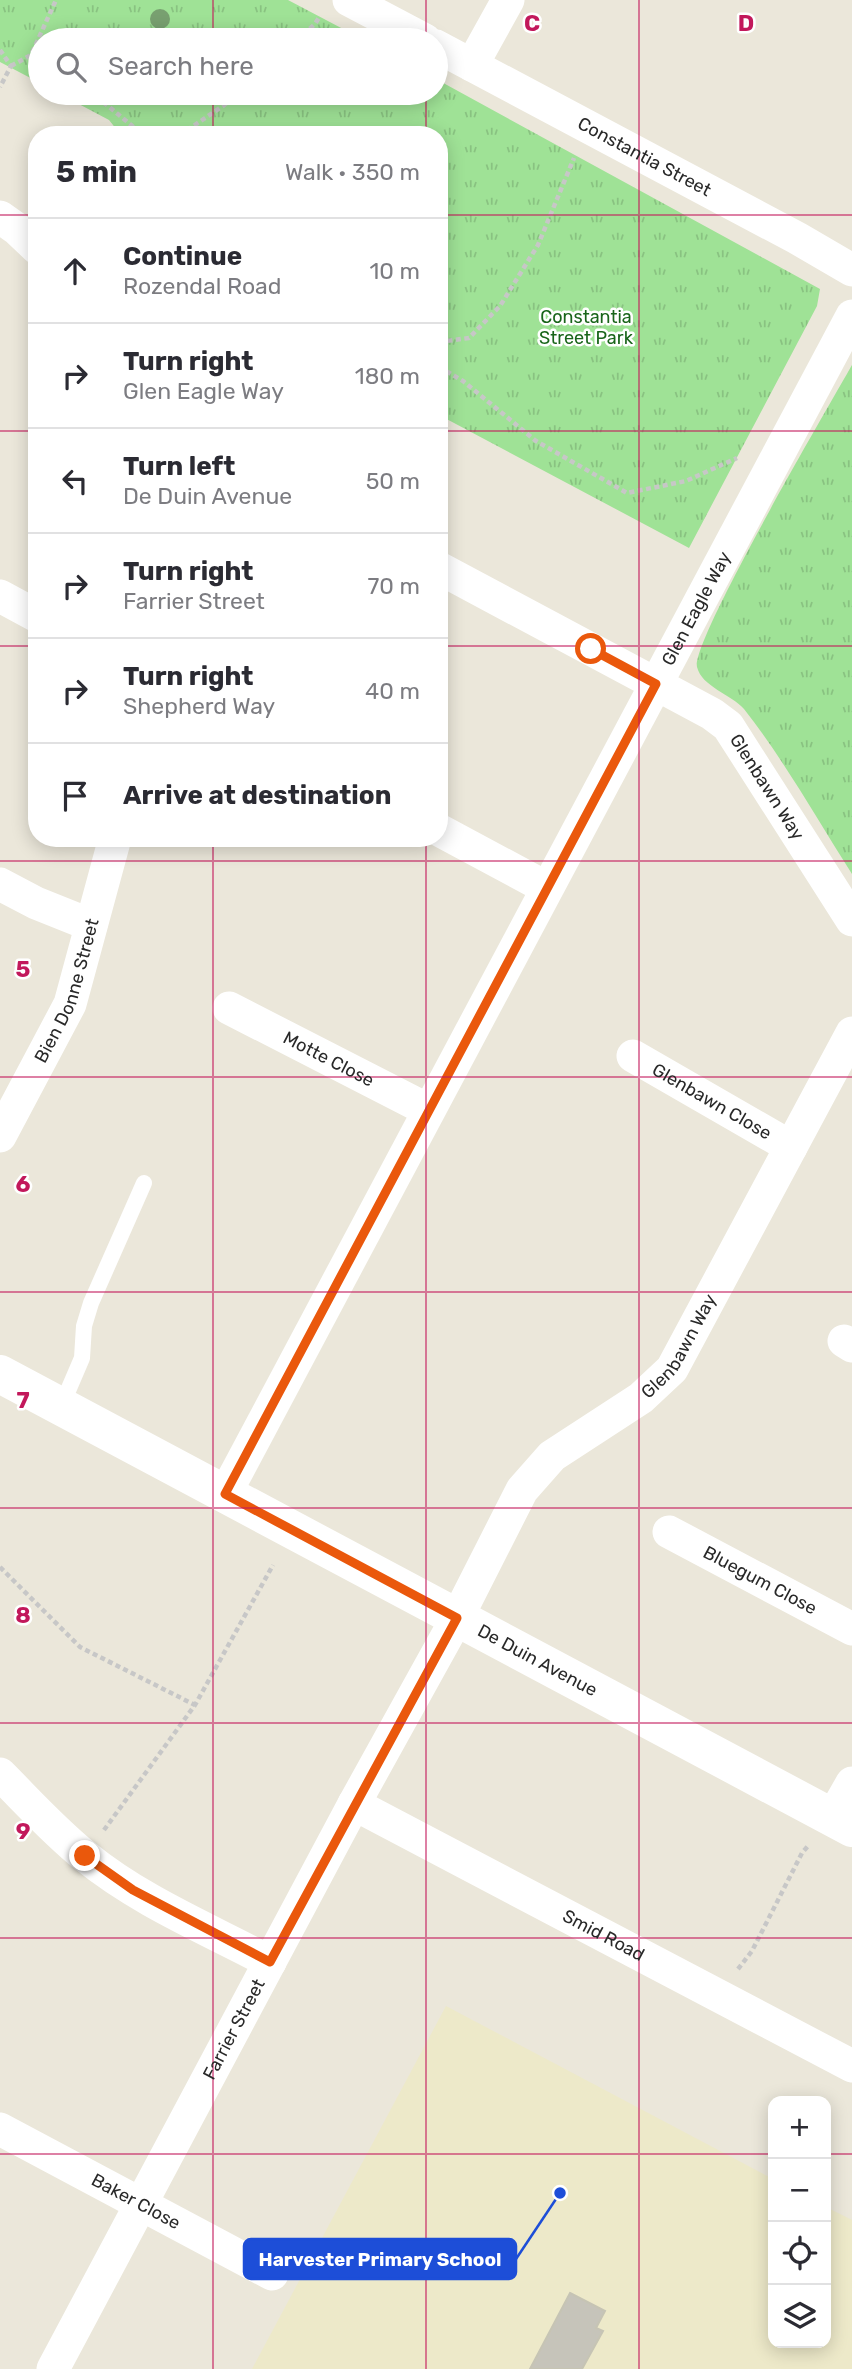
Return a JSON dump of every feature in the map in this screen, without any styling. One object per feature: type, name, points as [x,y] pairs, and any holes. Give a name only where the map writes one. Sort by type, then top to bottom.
[{"type":"street","points":[[472,65],[508,0]]},
{"type":"street","points":[[337,4],[396,28]]},
{"type":"street","name":"Constantia Street","points":[[448,52],[852,270]]},
{"type":"street","points":[[0,217],[28,239]]},
{"type":"street","name":"Glen Eagle Way","points":[[225,1494],[852,316]]},
{"type":"street","name":"Glenbawn Way","points":[[448,573],[712,714],[728,726],[852,920]]},
{"type":"street","points":[[0,596],[28,611]]},
{"type":"street","points":[[448,835],[547,888]]},
{"type":"street","name":"Bien Donne Street","points":[[0,1136],[69,1004],[113,847]]},
{"type":"street","points":[[0,884],[36,903],[91,925]]},
{"type":"street","name":"Motte Close","points":[[229,1008],[428,1110]]},
{"type":"street","name":"Glenbawn Way","points":[[457,1618],[522,1490],[536,1472],[552,1456],[641,1398],[672,1368],[852,1033]]},
{"type":"street","name":"Glenbawn Close","points":[[633,1056],[791,1147]]},
{"type":"street","name":"De Duin Avenue","points":[[0,1374],[457,1618],[831,1830]]},
{"type":"street","name":"Bluegum Close","points":[[669,1532],[852,1629]]},
{"type":"street","name":"Farrier Street","points":[[54,2369],[354,1804],[457,1618]]},
{"type":"street","points":[[0,1774],[85,1856],[133,1890],[270,1962]]},
{"type":"street","points":[[831,1830],[852,1783]]},
{"type":"street","name":"Smid Road","points":[[354,1804],[852,2066]]},
{"type":"street","name":"Baker Close","points":[[0,2129],[272,2274]]},
{"type":"lane","points":[[61,1407],[82,1358],[84,1326],[91,1303],[144,1183]]},
{"type":"path","points":[[43,28],[56,0]]},
{"type":"path","points":[[310,28],[337,4]]},
{"type":"path","points":[[0,50],[11,66]]},
{"type":"path","points":[[0,87],[11,66],[28,57]]},
{"type":"path","points":[[107,105],[132,126]]},
{"type":"path","points":[[193,126],[224,105]]},
{"type":"path","points":[[448,341],[469,338],[500,306],[538,244],[579,146]]},
{"type":"path","points":[[448,372],[463,381],[536,441],[627,493],[686,481],[744,455]]},
{"type":"path","points":[[85,1856],[195,1705],[273,1565]]},
{"type":"path","points":[[0,1567],[80,1647],[195,1705]]},
{"type":"path","points":[[731,1978],[752,1951],[802,1853],[831,1830]]},
{"type":"shaded area","points":[[446,2006],[768,2176],[768,2348],[831,2348],[831,2210],[852,2220],[852,2369],[252,2369]]},
{"type":"green space","points":[[0,0],[288,0],[341,28],[28,28],[28,77],[0,62]]},
{"type":"green space","name":"Constantia Street Park","points":[[448,86],[820,289],[817,306],[689,548],[448,420],[448,126],[114,126],[109,120],[81,105],[448,105]]},
{"type":"green space","points":[[852,365],[852,874],[759,728],[744,709],[705,680],[697,667],[701,648],[738,570]]},
{"type":"building","points":[[570,2293],[605,2311],[596,2328],[603,2331],[582,2369],[530,2369]]},
{"type":"place","name":"Harvester Primary School","points":[[560,2193]]},
{"type":"route","points":[[85,1856],[133,1890],[270,1962],[457,1618],[225,1494],[656,684],[591,649]]}]
